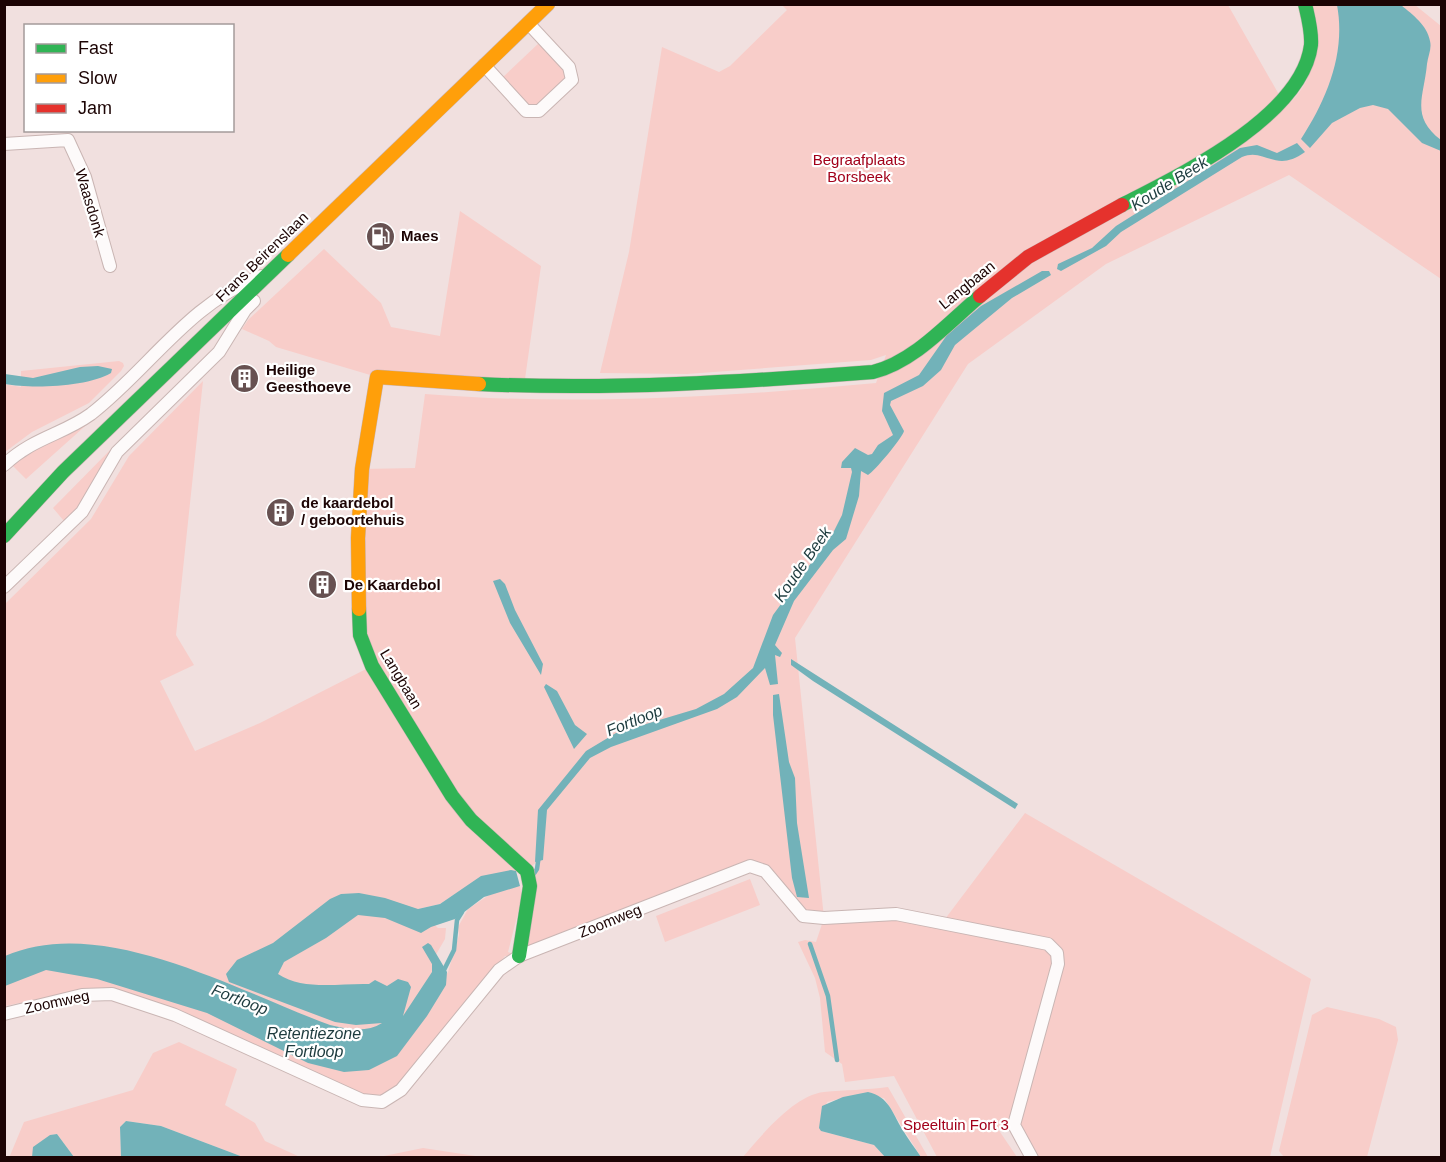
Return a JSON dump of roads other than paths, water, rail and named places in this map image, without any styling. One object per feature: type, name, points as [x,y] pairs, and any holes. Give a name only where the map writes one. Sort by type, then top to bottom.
[{"type":"street","name":"Frans Beirenslaan","points":[[4,536],[63,472],[548,4]]},
{"type":"street","name":"Langbaan","points":[[519,956],[528,877],[471,820],[452,796],[367,657],[358,616],[358,538],[362,469],[377,377],[426,382],[597,387],[729,384],[873,372],[889,368],[1029,256],[1228,146],[1283,102],[1296,85],[1305,67],[1312,39],[1305,4]]},
{"type":"street","points":[[484,65],[526,111],[539,111],[572,80],[569,67],[528,23]]},
{"type":"street","name":"Waasdonk","points":[[4,144],[72,135],[110,266]]},
{"type":"street","points":[[4,465],[31,444],[93,412],[201,310],[245,282],[268,274]]},
{"type":"street","points":[[4,587],[81,512],[124,443],[219,352],[245,310],[256,299],[268,274]]},
{"type":"street","name":"Frans Beirenslaan","points":[[4,518],[34,491],[63,472]]},
{"type":"street","name":"Zoomweg","points":[[4,1014],[82,995],[112,994],[175,1015],[363,1100],[382,1102],[401,1090],[499,970],[519,956],[750,866],[765,871],[803,916],[824,918],[896,914],[1048,944],[1057,953],[1058,964],[1014,1125],[1032,1158]]},
{"type":"water","points":[[1337,5],[1401,5],[1423,25],[1431,47],[1422,96],[1422,114],[1425,123],[1441,140],[1441,151],[1422,143],[1388,109],[1373,105],[1360,108],[1332,123],[1310,148],[1301,139],[1319,108],[1332,75],[1339,41]]},
{"type":"water","points":[[1297,143],[1305,152],[1286,161],[1257,155],[1242,157],[1121,232],[1106,246],[1061,271],[1057,269],[1058,264],[1092,248],[1116,226],[1240,148],[1257,145],[1277,153]]},
{"type":"water","points":[[1042,271],[1049,271],[1051,275],[1012,298],[955,345],[941,370],[923,386],[891,401],[890,405],[904,431],[894,447],[868,475],[861,471],[859,496],[846,539],[833,550],[794,601],[775,645],[782,653],[780,657],[775,655],[778,684],[770,685],[765,668],[737,697],[717,709],[611,747],[590,758],[547,810],[543,860],[535,862],[538,810],[586,751],[616,733],[696,709],[724,694],[753,668],[773,615],[833,533],[842,515],[852,472],[851,468],[841,468],[842,462],[855,448],[868,455],[872,454],[878,445],[893,435],[882,411],[884,393],[919,375],[947,335],[981,306]]},
{"type":"water","points":[[98,366],[112,369],[111,373],[101,378],[59,386],[5,384],[5,374],[33,378],[80,367]]},
{"type":"water","points":[[500,579],[505,584],[515,610],[543,664],[541,675],[510,623],[493,581]]},
{"type":"water","points":[[791,659],[1018,804],[1015,809],[813,681],[791,665]]},
{"type":"water","points":[[546,684],[557,691],[575,725],[587,734],[574,749],[544,687]]},
{"type":"water","points":[[779,694],[789,762],[795,778],[797,823],[809,898],[797,897],[792,878],[773,715],[773,695]]},
{"type":"water","name":"Retentiezone Fortloop","points":[[516,871],[520,886],[484,897],[455,919],[421,933],[385,918],[358,915],[326,938],[284,962],[278,974],[299,983],[369,984],[375,980],[387,986],[398,979],[408,982],[411,987],[403,1016],[432,972],[432,964],[422,947],[428,943],[431,945],[447,972],[446,985],[427,1016],[397,1056],[369,1070],[344,1072],[308,1063],[207,1013],[97,979],[46,970],[5,986],[5,956],[43,945],[84,944],[126,950],[169,962],[330,1025],[350,1029],[370,1028],[382,1023],[356,1025],[335,1022],[229,982],[226,974],[237,960],[273,943],[330,899],[341,894],[359,893],[385,898],[418,909],[440,904],[481,876]]},
{"type":"water","points":[[868,1092],[885,1101],[921,1157],[885,1157],[874,1145],[821,1131],[819,1128],[822,1106],[843,1097]]},
{"type":"water","points":[[126,1121],[161,1126],[243,1157],[121,1157],[120,1127]]},
{"type":"water","points":[[57,1134],[74,1157],[32,1157],[33,1147],[50,1135]]},
{"type":"waterway","name":"Fortloop","points":[[533,875],[537,869],[539,855]]},
{"type":"waterway","name":"Fortloop","points":[[442,974],[454,950],[457,920],[462,912]]},
{"type":"waterway","name":"Koude Beek","points":[[810,944],[828,996],[837,1060]]},
{"type":"place","name":"Maes","points":[[380,236]]},
{"type":"place","name":"Heilige Geesthoeve","points":[[245,379]]},
{"type":"place","name":"de kaardebol / geboortehuis","points":[[280,512]]},
{"type":"place","name":"De Kaardebol","points":[[323,585]]},
{"type":"park label","name":"Begraafplaats Borsbeek","points":[[859,168]]},
{"type":"park label","name":"Speeltuin Fort 3","points":[[956,1125]]}]
